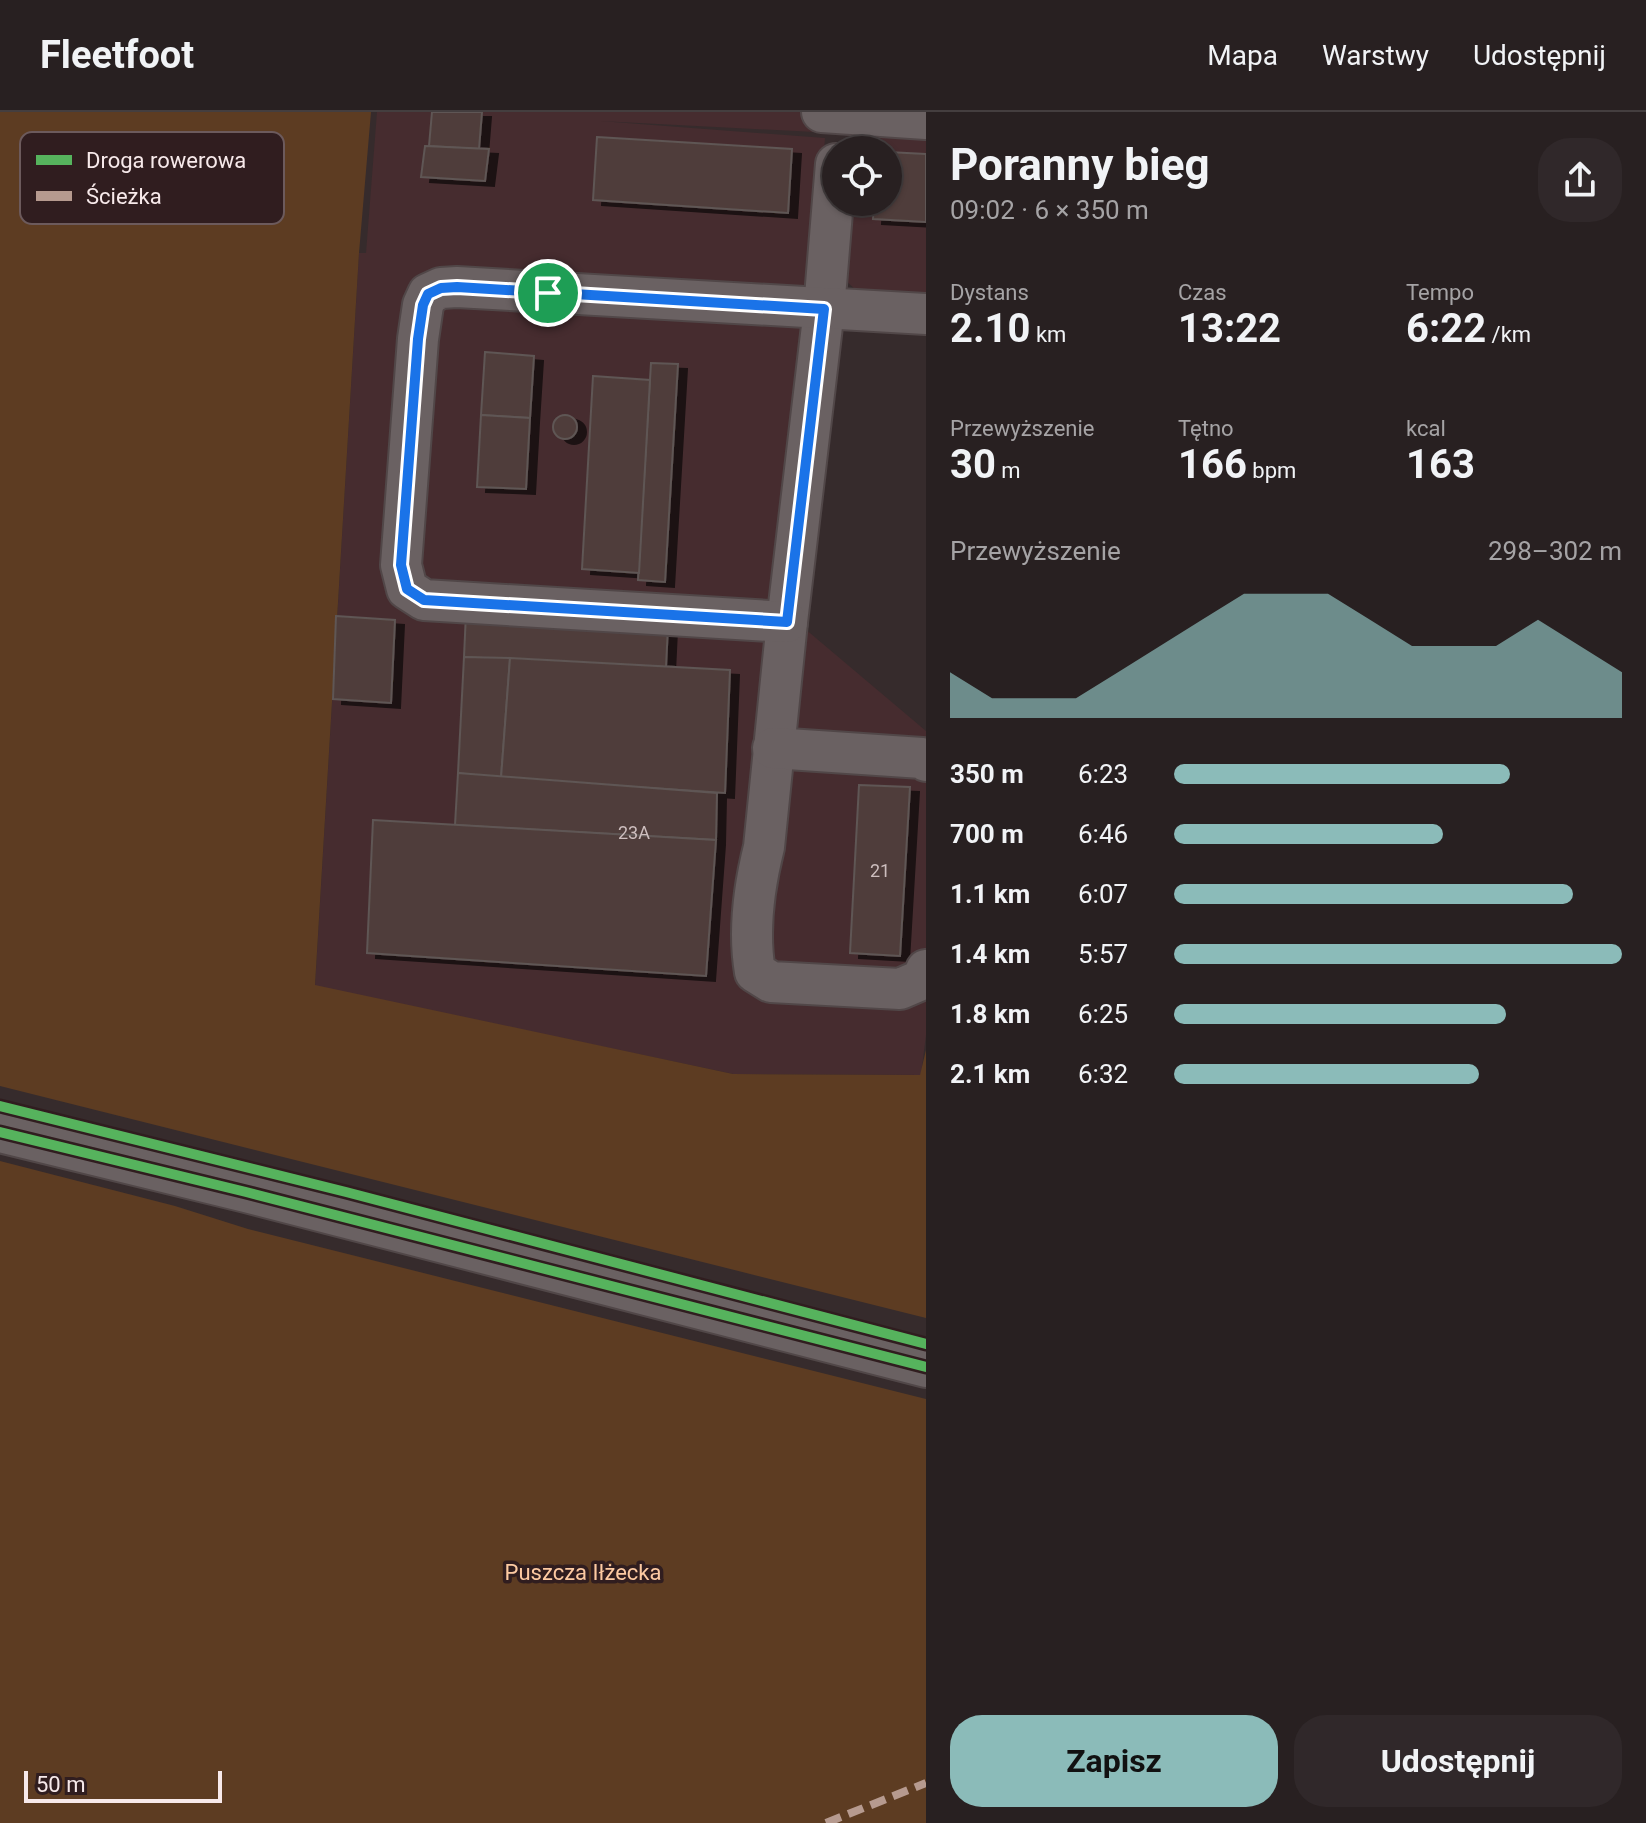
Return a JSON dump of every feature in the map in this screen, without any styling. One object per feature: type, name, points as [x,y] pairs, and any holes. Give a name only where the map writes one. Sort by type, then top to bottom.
[{"type":"street","points":[[822,112],[926,119]]},
{"type":"street","points":[[838,136],[840,112]]},
{"type":"street","points":[[832,216],[764,847],[756,881],[752,952],[755,972],[771,982],[900,989],[923,979],[926,970]]},
{"type":"street","points":[[787,622],[424,600],[407,589],[401,565],[423,305],[428,294],[441,288],[457,287],[926,314]]},
{"type":"street","points":[[773,748],[922,758],[926,761]]},
{"type":"street","points":[[0,1132],[926,1367]]},
{"type":"shaded area","points":[[377,112],[926,112],[926,297],[858,292],[843,278],[848,216],[902,216],[902,136],[853,136],[600,121],[822,138],[822,176],[809,338],[778,606],[926,731],[926,1035],[921,1075],[733,1074],[315,986],[359,253],[366,253]]},
{"type":"green space","points":[[0,112],[371,112],[359,253],[315,985],[733,1074],[920,1075],[926,1050],[926,1318],[0,1086]]},
{"type":"green space","name":"Puszcza Iłżecka","points":[[0,1161],[175,1206],[248,1229],[926,1399],[926,1823],[0,1823]]},
{"type":"building","points":[[432,112],[482,112],[479,149],[429,146]]},
{"type":"building","points":[[597,137],[792,149],[788,213],[593,200]]},
{"type":"building","points":[[425,146],[489,149],[485,181],[421,177]]},
{"type":"building","points":[[902,153],[926,154],[926,222],[873,219],[873,216],[902,216]]},
{"type":"building","points":[[485,352],[534,356],[530,418],[481,415]]},
{"type":"building","points":[[651,363],[678,364],[665,582],[638,580]]},
{"type":"building","points":[[593,376],[650,380],[639,573],[582,569]]},
{"type":"building","points":[[481,415],[530,418],[526,489],[477,487]]},
{"type":"building","points":[[565,415],[574,418],[577,427],[574,436],[565,439],[556,436],[553,427],[556,418]]},
{"type":"building","points":[[466,613],[668,626],[666,667],[464,657]]},
{"type":"building","points":[[336,616],[395,620],[391,703],[333,699]]},
{"type":"building","points":[[464,657],[510,658],[501,778],[458,773]]},
{"type":"building","points":[[510,658],[730,670],[725,793],[501,778]]},
{"type":"building","points":[[458,773],[717,793],[716,840],[455,825]]},
{"type":"building","points":[[859,785],[910,787],[900,956],[850,953]]},
{"type":"building","points":[[373,820],[716,840],[706,976],[367,953]]},
{"type":"marked path","points":[[826,1823],[926,1783]]},
{"type":"cycle path","points":[[0,1106],[346,1192],[926,1344]]},
{"type":"cycle path","points":[[0,1132],[926,1367]]},
{"type":"route","points":[[457,287],[548,293],[824,309],[787,622],[424,600],[407,589],[401,565],[418,339],[423,305],[428,294],[441,288],[457,287]]}]
